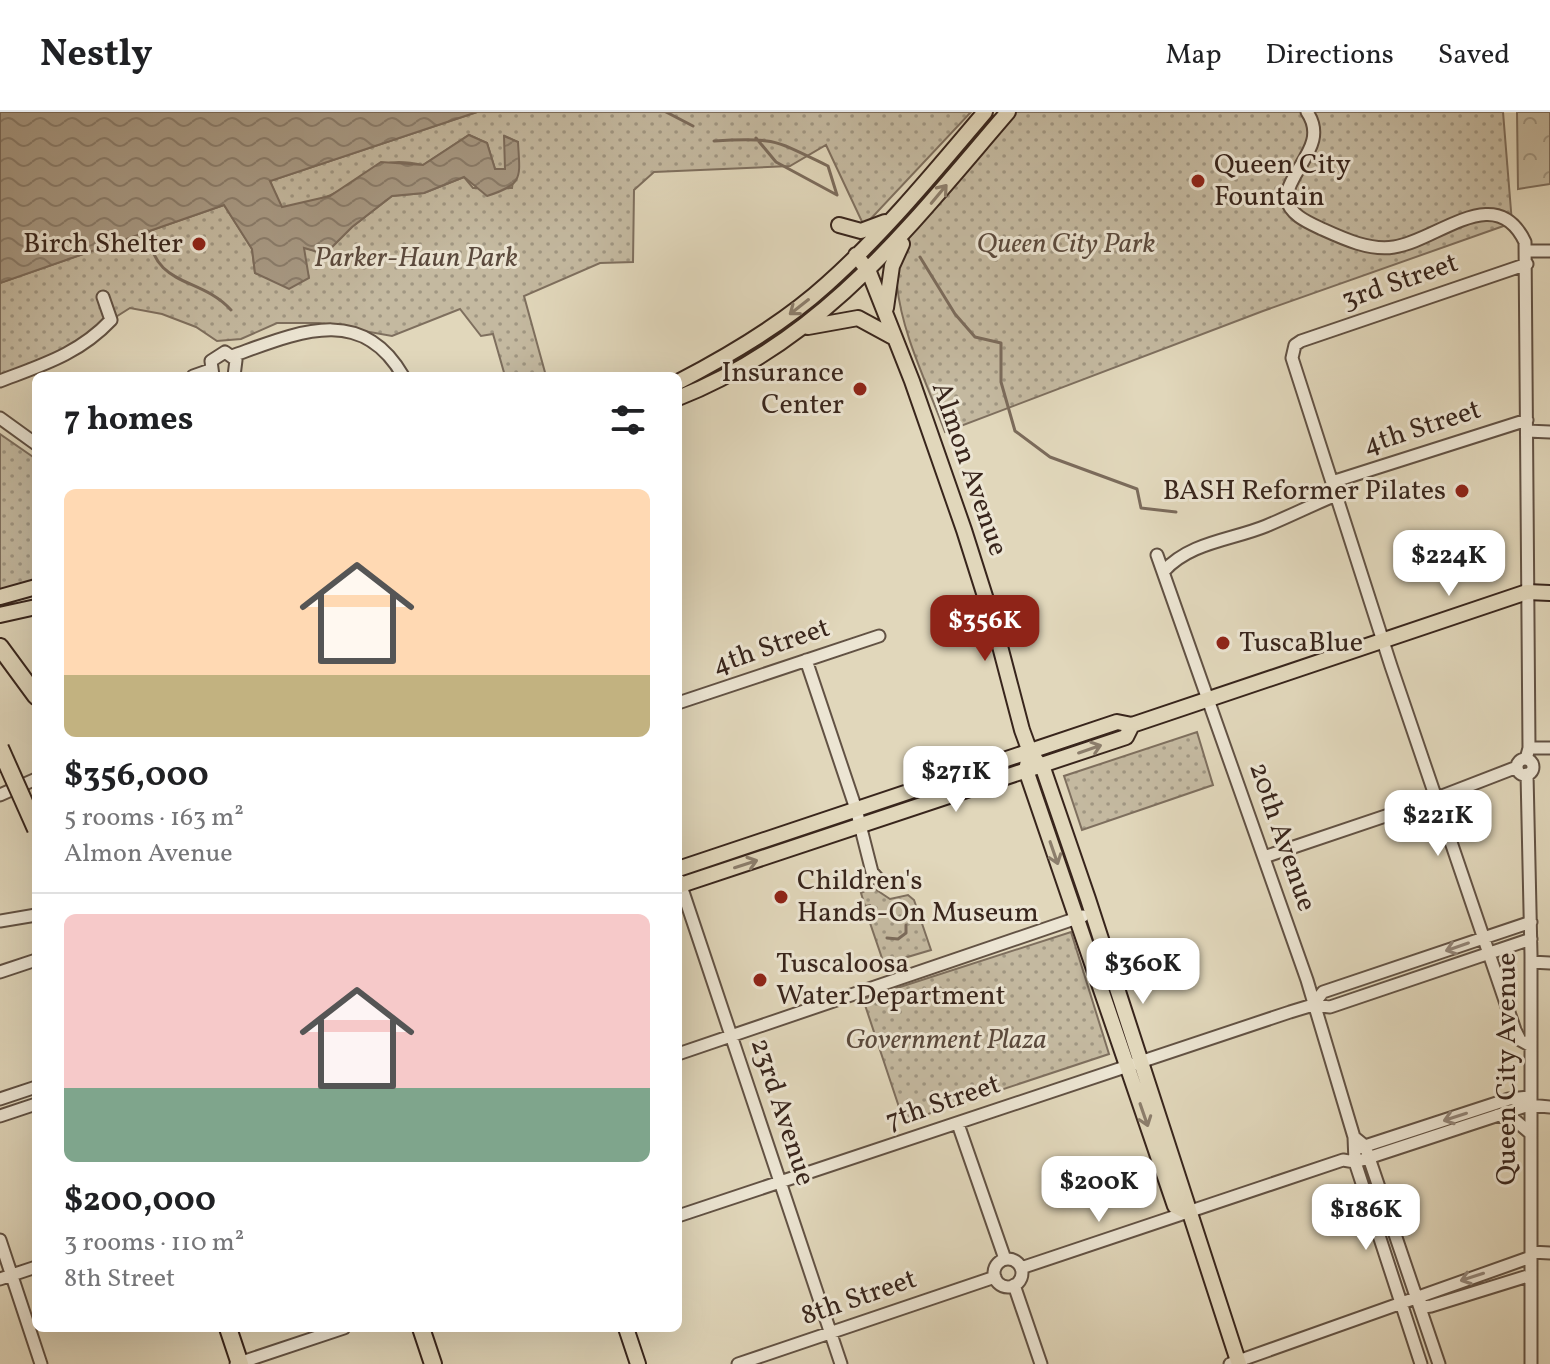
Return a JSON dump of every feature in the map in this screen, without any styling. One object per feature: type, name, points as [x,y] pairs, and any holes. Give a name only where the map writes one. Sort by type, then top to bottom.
[{"type":"highway","points":[[0,647],[32,691]]},
{"type":"highway","points":[[0,748],[32,820]]},
{"type":"highway","points":[[229,1332],[238,1364]]},
{"type":"highway","points":[[422,1332],[433,1364]]},
{"type":"main road","points":[[682,380],[788,315],[828,284],[893,220],[985,112]]},
{"type":"main road","points":[[682,396],[709,386],[804,328],[869,272],[1008,112]]},
{"type":"main road","points":[[839,225],[861,231],[893,220]]},
{"type":"main road","points":[[886,317],[892,266],[910,228]]},
{"type":"main road","name":"Almon Avenue","points":[[856,255],[869,272],[912,381],[964,530],[1030,752],[1042,765],[1093,913],[1236,1363]]},
{"type":"main road","points":[[804,328],[858,318],[893,337]]},
{"type":"main road","points":[[0,597],[32,588]]},
{"type":"main road","points":[[682,868],[1117,722],[1132,725],[1527,592],[1550,593]]},
{"type":"main road","points":[[0,615],[32,608]]},
{"type":"main road","points":[[682,881],[858,827],[1126,737],[1132,725]]},
{"type":"main road","name":"Almon Avenue","points":[[1030,752],[1026,770],[1126,1066],[1175,1206],[1187,1212]]},
{"type":"main road","points":[[627,1332],[638,1364]]},
{"type":"street","points":[[1307,112],[1315,126],[1315,139],[1291,179],[1286,198],[1298,217],[1355,242],[1384,248],[1416,241],[1466,218],[1489,214],[1512,223],[1528,251],[1550,251]]},
{"type":"street","name":"Queen City Avenue","points":[[1528,251],[1525,762],[1531,922],[1531,1364]]},
{"type":"street","name":"3rd Street","points":[[1332,482],[1294,365],[1294,350],[1301,341],[1527,264]]},
{"type":"street","points":[[0,381],[44,367],[102,330],[111,320],[103,297]]},
{"type":"street","points":[[212,372],[211,361],[217,354],[232,356],[311,329],[327,328],[385,350],[400,372]]},
{"type":"street","points":[[232,356],[238,365],[235,372]]},
{"type":"street","points":[[0,418],[32,441]]},
{"type":"street","name":"4th Street","points":[[1332,482],[1527,426],[1550,432]]},
{"type":"street","points":[[1332,482],[1515,1030],[1520,1040],[1531,1046]]},
{"type":"street","points":[[1164,571],[1177,557],[1267,525],[1336,495]]},
{"type":"street","name":"20th Avenue","points":[[1157,555],[1313,1005],[1354,1137],[1350,1157],[1421,1364]]},
{"type":"street","name":"4th Street","points":[[682,702],[879,636]]},
{"type":"street","points":[[806,660],[856,809],[858,827],[872,872],[879,880]]},
{"type":"street","points":[[1264,857],[1436,799],[1525,762],[1550,748]]},
{"type":"street","points":[[0,795],[32,781]]},
{"type":"street","name":"23rd Avenue","points":[[682,891],[841,1364]]},
{"type":"street","points":[[682,1053],[1093,913]]},
{"type":"street","points":[[0,921],[32,916]]},
{"type":"street","name":"7th Street","points":[[1313,1005],[1323,992],[1531,922]]},
{"type":"street","name":"7th Street","points":[[682,1215],[1313,1005],[1330,1007],[1531,939]]},
{"type":"street","points":[[0,972],[32,961]]},
{"type":"street","points":[[1531,962],[1550,963]]},
{"type":"street","points":[[0,1099],[32,1088]]},
{"type":"street","points":[[1021,1268],[1350,1157],[1509,1099],[1550,1107]]},
{"type":"street","points":[[1367,1151],[1498,1115],[1530,1101]]},
{"type":"street","points":[[0,1116],[32,1105]]},
{"type":"street","points":[[1498,1115],[1516,1121],[1530,1133]]},
{"type":"street","points":[[958,1124],[1005,1259]]},
{"type":"street","points":[[1354,1137],[1367,1151],[1439,1364]]},
{"type":"street","points":[[0,1240],[6,1277],[41,1364]]},
{"type":"street","points":[[1236,1363],[1417,1300],[1427,1292],[1531,1254],[1550,1253]]},
{"type":"street","points":[[1005,1259],[1014,1260],[1021,1268],[1022,1276],[1014,1285],[1003,1286],[995,1277],[995,1267],[1005,1259]]},
{"type":"street","points":[[6,1277],[32,1268]]},
{"type":"street","points":[[1417,1300],[1424,1307],[1431,1306],[1531,1275]]},
{"type":"street","name":"8th Street","points":[[738,1364],[995,1277]]},
{"type":"street","points":[[1014,1285],[1041,1364]]},
{"type":"street","points":[[238,1364],[332,1332]]},
{"type":"green space","name":"Parker-Haun Park","points":[[477,112],[971,112],[864,226],[826,145],[790,166],[654,172],[634,190],[633,262],[600,263],[524,296],[545,372],[504,372],[493,334],[481,336],[460,309],[392,336],[319,323],[277,323],[241,339],[217,341],[196,327],[162,314],[130,308],[54,356],[0,375],[0,283],[224,205],[252,249],[255,273],[271,278],[303,247],[325,254],[352,227],[392,196],[424,193],[464,177],[473,188],[512,188],[518,142],[505,136],[505,170],[495,169],[487,143],[469,135],[423,165],[406,162],[382,164],[331,195],[281,208],[270,181]]},
{"type":"green space","name":"Queen City Park","points":[[1008,112],[1503,112],[1512,223],[1263,311],[945,432],[904,322],[897,285],[899,263],[907,241],[938,193]]},
{"type":"green space","points":[[1517,112],[1550,112],[1550,184],[1518,189]]},
{"type":"green space","points":[[0,434],[32,456],[32,584],[0,593]]},
{"type":"green space","points":[[1197,732],[1213,785],[1082,830],[1064,776]]},
{"type":"green space","points":[[872,887],[890,899],[908,895],[914,900],[931,950],[884,964],[868,917],[875,914],[870,905],[865,906],[861,893]]},
{"type":"green space","name":"Government Plaza","points":[[1071,932],[1109,1054],[904,1122],[863,999]]},
{"type":"water","points":[[0,112],[477,112],[270,181],[282,207],[330,196],[381,162],[423,165],[469,135],[487,143],[495,169],[505,169],[504,136],[518,142],[519,172],[508,188],[487,196],[464,177],[424,193],[392,196],[352,227],[325,254],[304,248],[309,278],[289,289],[255,273],[252,249],[224,205],[0,283]]},
{"type":"waterway","points":[[666,112],[693,126]]},
{"type":"waterway","points":[[756,138],[776,162],[837,195]]},
{"type":"waterway","points":[[714,141],[762,140],[796,151],[828,166],[837,195]]},
{"type":"waterway","points":[[148,231],[152,250],[168,272],[205,291],[231,310]]},
{"type":"waterway","points":[[920,257],[955,314],[975,337],[1001,343],[1001,382],[1015,431],[1050,457],[1137,489],[1141,508],[1176,512]]},
{"type":"waterway","points":[[906,910],[908,919]]},
{"type":"waterway","points":[[887,938],[898,939],[906,933],[906,925]]},
{"type":"place","name":"Queen City Fountain","points":[[1198,181]]},
{"type":"place","name":"Birch Shelter","points":[[199,244]]},
{"type":"place","name":"Insurance Center","points":[[860,389]]},
{"type":"place","name":"BASH Reformer Pilates","points":[[1462,491]]},
{"type":"place","name":"TuscaBlue","points":[[1223,643]]},
{"type":"place","name":"Children's Hands-On Museum","points":[[781,897]]},
{"type":"place","name":"Tuscaloosa Water Department","points":[[760,980]]}]
